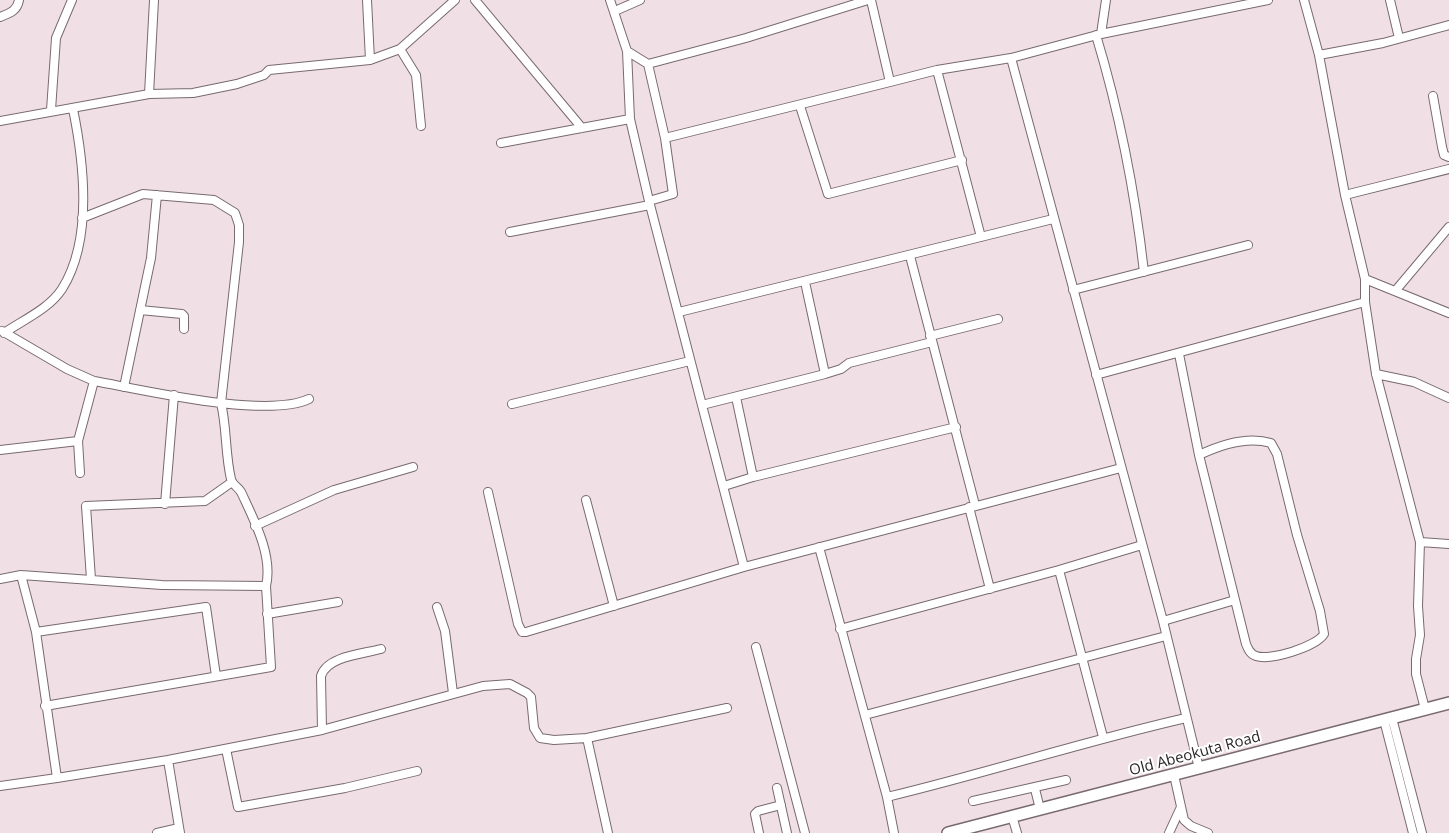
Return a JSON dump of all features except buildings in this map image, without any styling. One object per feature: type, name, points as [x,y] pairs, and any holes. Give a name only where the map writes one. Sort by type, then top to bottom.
[{"type":"highway","name":"Old Abeokuta Road","points":[[948,833],[1449,703]]},
{"type":"street","points":[[0,17],[18,7],[19,0]]},
{"type":"street","points":[[51,110],[56,38],[72,0]]},
{"type":"street","points":[[149,94],[154,0]]},
{"type":"street","points":[[367,0],[370,60]]},
{"type":"street","points":[[0,121],[51,110],[73,109],[149,94],[193,92],[237,84],[264,75],[269,70],[370,60],[400,49],[455,0]]},
{"type":"street","points":[[475,0],[582,128]]},
{"type":"street","points":[[610,0],[627,51],[630,119],[690,361],[744,567]]},
{"type":"street","points":[[615,11],[640,0]]},
{"type":"street","points":[[648,64],[746,38],[869,0],[890,82]]},
{"type":"street","points":[[1106,0],[1099,34],[1135,207],[1144,272]]},
{"type":"street","points":[[665,138],[800,106],[938,70],[1011,58],[1099,34],[1268,0]]},
{"type":"street","points":[[1304,0],[1319,55],[1345,195],[1365,279],[1365,302],[1376,374],[1420,542],[1418,606],[1420,639],[1416,659],[1416,674],[1425,709]]},
{"type":"street","points":[[1390,0],[1399,38]]},
{"type":"street","points":[[1319,55],[1449,25]]},
{"type":"street","points":[[400,49],[416,75],[422,126]]},
{"type":"street","points":[[510,232],[650,203],[673,194],[665,138],[648,64],[627,51]]},
{"type":"street","points":[[1011,58],[1163,621],[1199,768]]},
{"type":"street","points":[[938,70],[981,237]]},
{"type":"street","points":[[1433,96],[1444,155],[1449,157]]},
{"type":"street","points":[[800,106],[828,194],[962,160]]},
{"type":"street","points":[[73,109],[81,150],[82,218],[72,269],[61,290],[44,307],[2,332],[67,369],[94,381],[221,403],[284,405],[309,399]]},
{"type":"street","points":[[501,143],[630,119]]},
{"type":"street","points":[[1345,195],[1449,169]]},
{"type":"street","points":[[45,706],[271,667],[266,586],[269,573],[268,559],[241,492],[232,482],[225,419],[221,403],[239,242],[235,213],[214,200],[156,195],[134,197],[82,218]]},
{"type":"street","points":[[124,386],[151,258],[156,195]]},
{"type":"street","points":[[679,312],[1053,219]]},
{"type":"street","points":[[1396,290],[1449,228]]},
{"type":"street","points":[[1073,290],[1248,245]]},
{"type":"street","points":[[910,256],[956,427],[990,589]]},
{"type":"street","points":[[1365,279],[1449,313]]},
{"type":"street","points":[[805,282],[825,374]]},
{"type":"street","points":[[1096,375],[1365,302]]},
{"type":"street","points":[[140,310],[182,314],[184,316],[184,329]]},
{"type":"street","points":[[702,405],[841,370],[849,363],[998,319]]},
{"type":"street","points":[[1179,354],[1199,454],[1246,644],[1253,655],[1258,657],[1284,654],[1320,640],[1324,634],[1320,611],[1297,535],[1277,454],[1271,443],[1258,440],[1230,444],[1199,454]]},
{"type":"street","points":[[512,404],[690,361]]},
{"type":"street","points":[[1376,374],[1414,382],[1449,398]]},
{"type":"street","points":[[80,473],[78,441],[94,381]]},
{"type":"street","points":[[165,504],[174,395]]},
{"type":"street","points":[[736,397],[753,477]]},
{"type":"street","points":[[724,486],[753,477],[956,427]]},
{"type":"street","points":[[0,450],[78,441]]},
{"type":"street","points":[[255,526],[334,490],[413,467]]},
{"type":"street","points":[[488,492],[518,624],[522,632],[526,632],[744,567],[1121,468]]},
{"type":"street","points":[[91,579],[86,506],[205,501],[232,482]]},
{"type":"street","points":[[586,500],[614,606]]},
{"type":"street","points":[[1420,542],[1449,544]]},
{"type":"street","points":[[840,629],[1142,546]]},
{"type":"street","points":[[819,547],[887,797],[894,833]]},
{"type":"street","points":[[1059,570],[1103,737]]},
{"type":"street","points":[[0,579],[21,575],[162,585],[266,586]]},
{"type":"street","points":[[21,575],[36,632],[45,706],[57,778]]},
{"type":"street","points":[[1163,621],[1235,600]]},
{"type":"street","points":[[267,614],[338,602]]},
{"type":"street","points":[[36,632],[206,607],[216,676]]},
{"type":"street","points":[[437,608],[445,631],[453,693]]},
{"type":"street","points":[[865,715],[1166,636]]},
{"type":"street","points":[[756,647],[805,833]]},
{"type":"street","points":[[322,730],[321,676],[323,669],[332,662],[381,649]]},
{"type":"street","points":[[0,786],[168,760],[322,730],[483,686],[510,684],[520,688],[531,697],[534,728],[540,738],[554,740],[587,738],[727,708]]},
{"type":"street","points":[[887,797],[974,776],[1103,737],[1186,718]]},
{"type":"street","points":[[1388,719],[1413,833]]},
{"type":"street","points":[[1388,719],[1422,833]]},
{"type":"street","points":[[587,738],[608,833]]},
{"type":"street","points":[[226,749],[238,807],[345,788],[417,771]]},
{"type":"street","points":[[158,833],[180,831],[168,760]]},
{"type":"street","points":[[1174,775],[1184,820],[1191,826],[1208,833]]},
{"type":"street","points":[[973,801],[1035,789],[1066,780]]},
{"type":"street","points":[[777,788],[787,833]]},
{"type":"street","points":[[1035,789],[1040,809]]},
{"type":"street","points":[[759,833],[755,814],[758,811],[781,805]]},
{"type":"street","points":[[1169,833],[1181,807]]},
{"type":"street","points":[[1012,816],[1017,833]]}]
